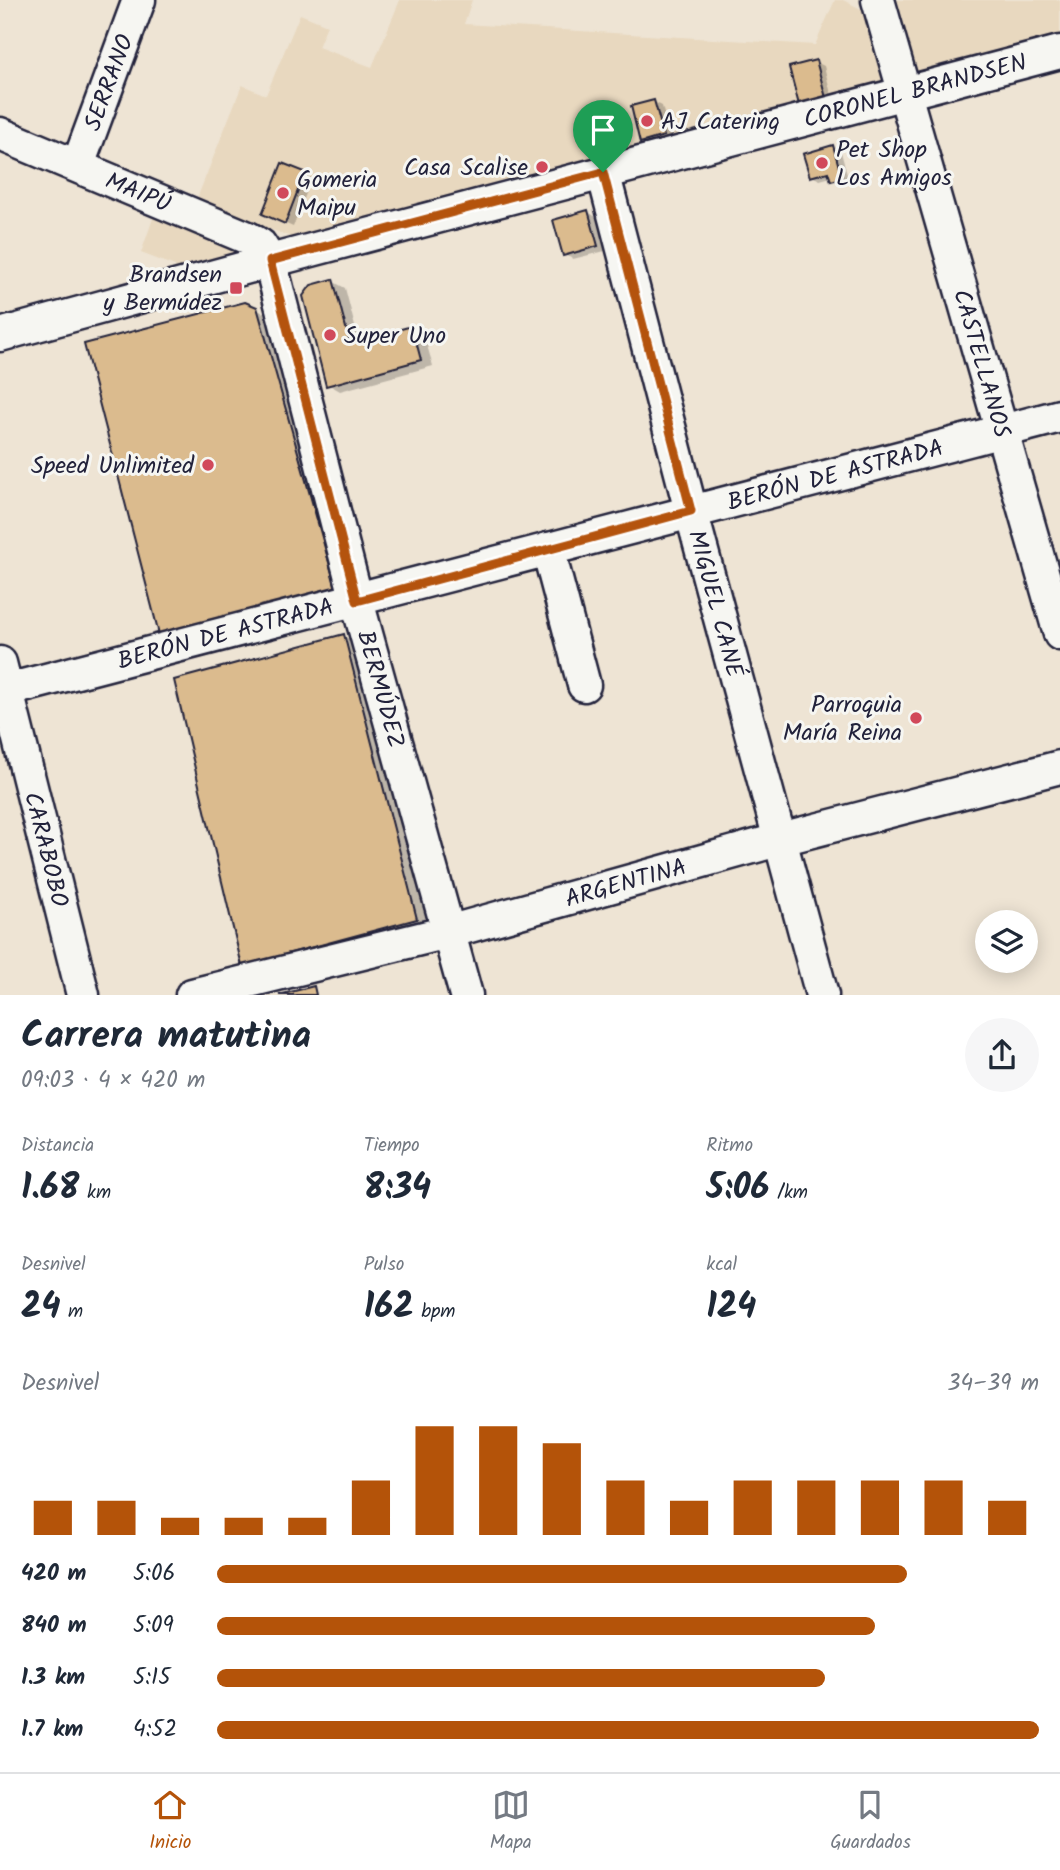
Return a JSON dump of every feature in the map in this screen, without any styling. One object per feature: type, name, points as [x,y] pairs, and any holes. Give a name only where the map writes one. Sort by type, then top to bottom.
[{"type":"street","name":"SERRANO","points":[[78,165],[139,0]]},
{"type":"street","name":"CASTELLANOS","points":[[874,2],[904,93],[1060,634]]},
{"type":"street","name":"CORONEL BRANDSEN","points":[[0,335],[1060,52]]},
{"type":"street","name":"MAIPÚ","points":[[0,134],[248,238],[260,245],[270,261]]},
{"type":"street","name":"MIGUEL CANÉ","points":[[603,172],[691,511],[822,995]]},
{"type":"street","name":"BERMÚDEZ","points":[[270,261],[357,601],[466,995]]},
{"type":"street","name":"BERÓN DE ASTRADA","points":[[2,682],[357,601],[1060,416]]},
{"type":"street","points":[[548,550],[584,685]]},
{"type":"street","name":"CARABOBO","points":[[2,682],[83,995]]},
{"type":"street","name":"ARGENTINA","points":[[192,995],[449,932],[781,839],[1060,767]]},
{"type":"shaded area","points":[[400,0],[472,0],[464,24],[815,45],[835,0],[843,0],[869,13],[885,78],[880,87],[296,239],[196,201],[242,85],[266,95],[300,14],[327,25],[318,47],[372,67]]},
{"type":"shaded area","points":[[889,0],[1060,0],[1060,44],[929,82],[908,72]]},
{"type":"shaded area","points":[[157,207],[249,250],[177,275],[175,266],[141,253]]},
{"type":"building","points":[[816,60],[826,98],[799,105],[789,67]]},
{"type":"building","name":"AJ Catering","points":[[654,100],[664,136],[640,143],[631,106]]},
{"type":"building","name":"Pet Shop Los Amigos","points":[[833,145],[842,178],[831,181],[828,172],[810,177],[803,154]]},
{"type":"building","name":"Gomeria Maipu","points":[[282,163],[305,172],[285,224],[262,214]]},
{"type":"building","points":[[588,210],[598,246],[563,256],[553,220]]},
{"type":"building","name":"Super Uno","points":[[333,279],[350,343],[412,326],[421,360],[326,386],[303,296],[311,285]]},
{"type":"building","name":"Speed Unlimited","points":[[245,302],[257,307],[336,587],[159,634],[84,344]]},
{"type":"building","points":[[344,634],[417,919],[242,966],[174,680]]},
{"type":"building","points":[[314,986],[316,995],[279,995]]},
{"type":"place","name":"AJ Catering","points":[[647,121]]},
{"type":"place","name":"Pet Shop Los Amigos","points":[[822,163]]},
{"type":"place","name":"Casa Scalise","points":[[542,167]]},
{"type":"place","name":"Gomeria Maipu","points":[[283,193]]},
{"type":"place","name":"Brandsen y Bermúdez","points":[[236,288]]},
{"type":"place","name":"Super Uno","points":[[330,335]]},
{"type":"place","name":"Speed Unlimited","points":[[208,465]]},
{"type":"place","name":"Parroquia María Reina","points":[[916,718]]},
{"type":"route","points":[[603,172],[691,511],[357,601],[270,261],[603,172]]}]
